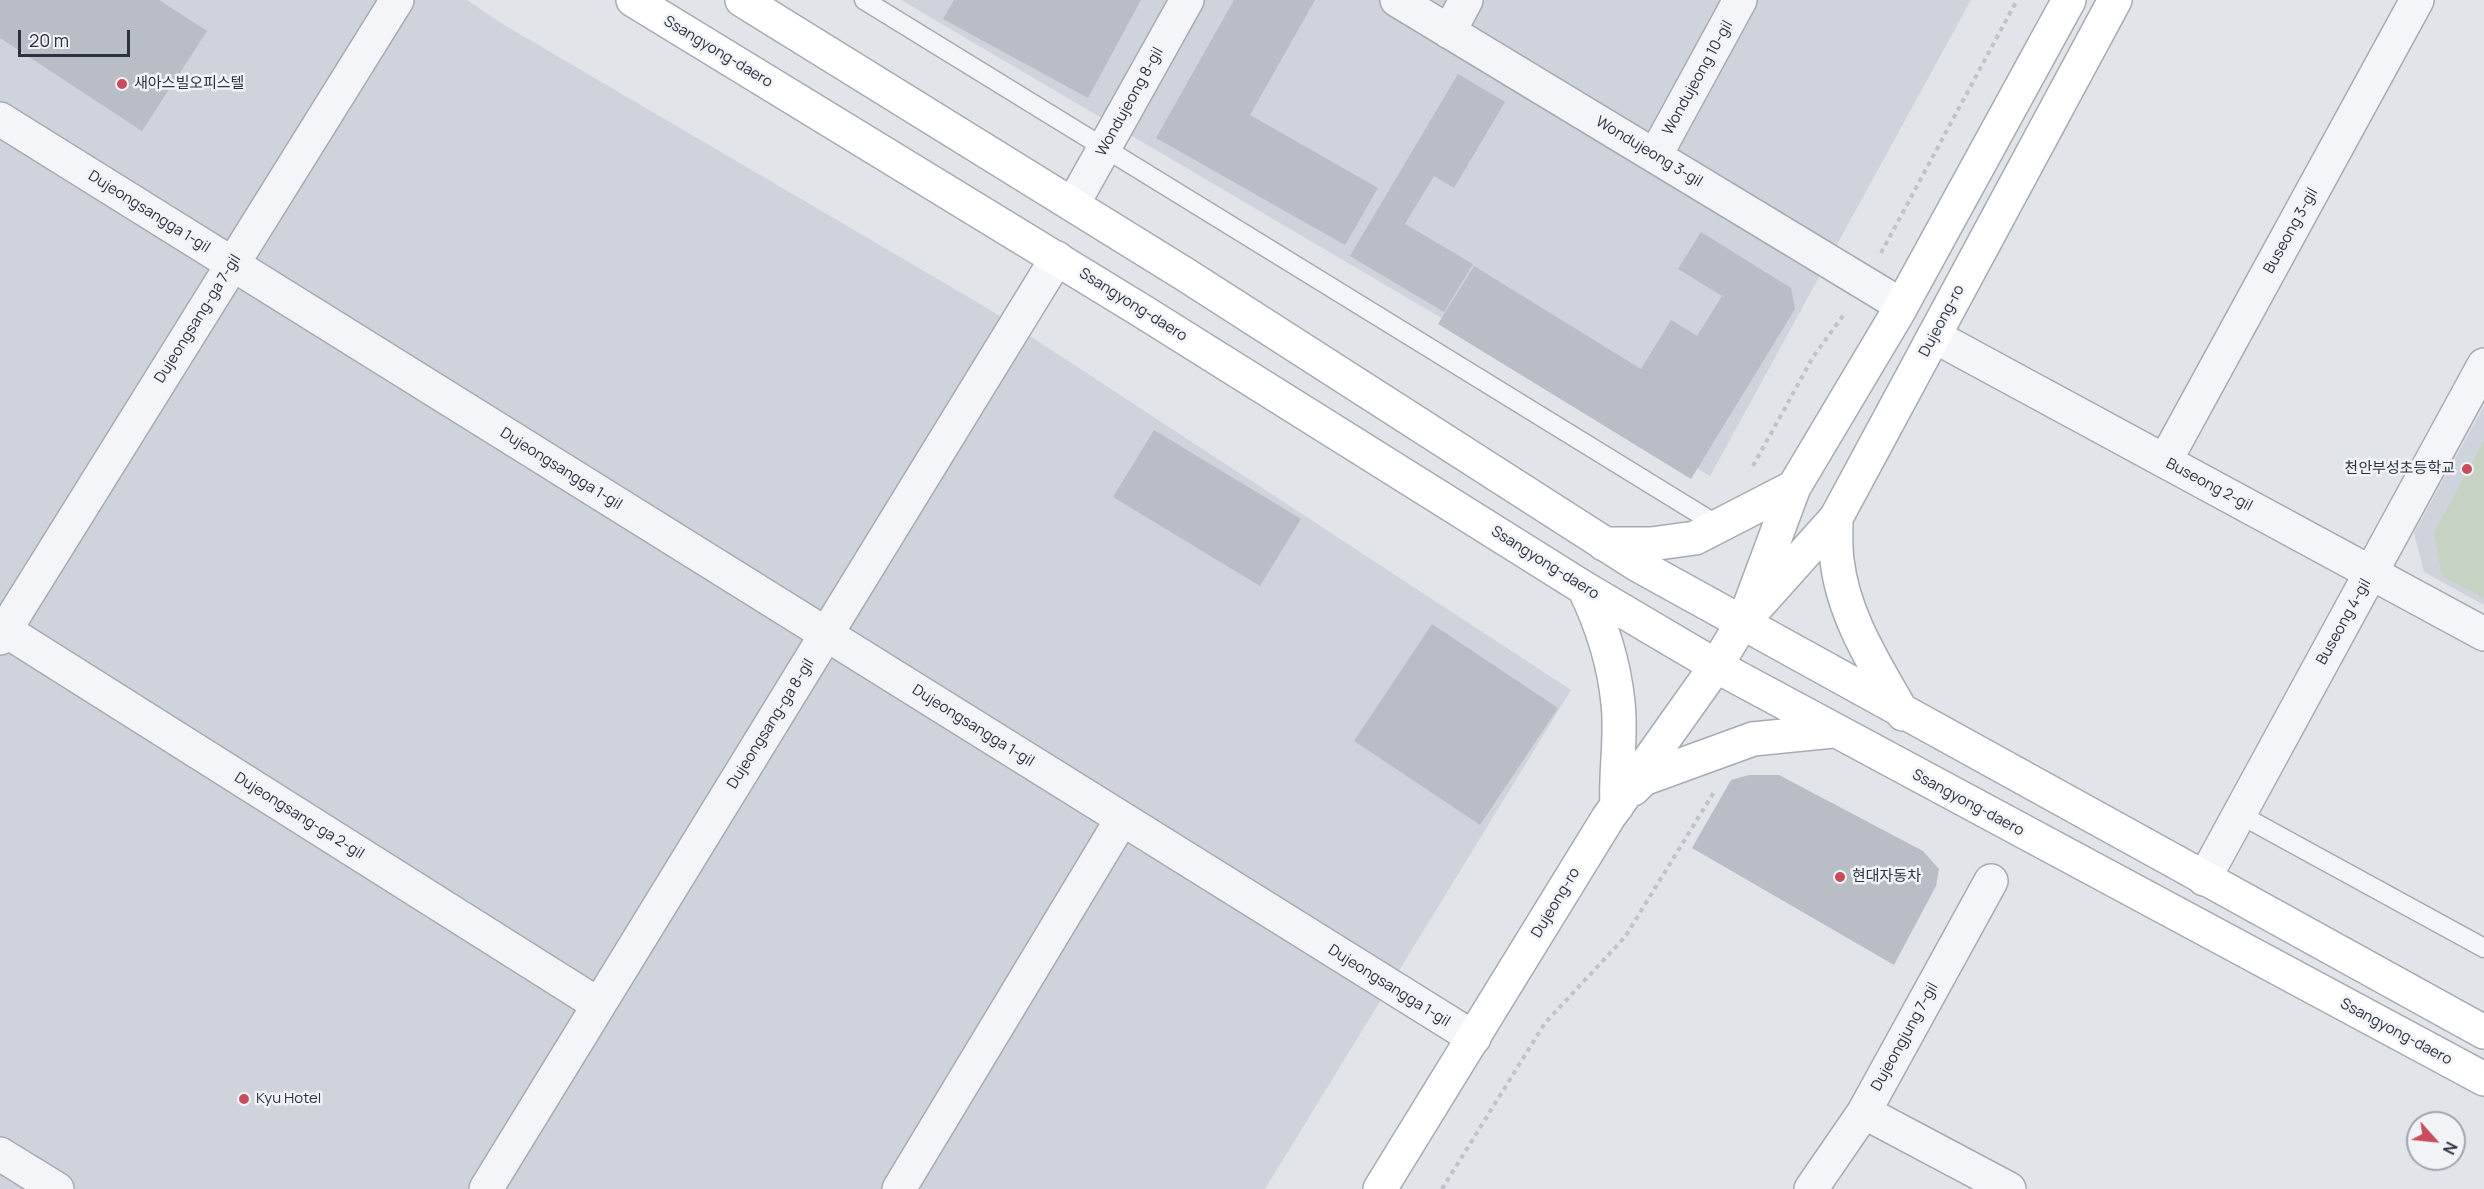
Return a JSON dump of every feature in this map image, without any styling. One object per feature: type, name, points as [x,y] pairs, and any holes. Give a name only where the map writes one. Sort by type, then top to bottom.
[{"type":"street","name":"Dujeongsang-ga 7-gil","points":[[2,632],[397,0]]},
{"type":"street","name":"Ssangyong-daero","points":[[633,0],[1057,258],[1584,588],[1716,666],[1833,731],[2484,1079]]},
{"type":"street","points":[[742,0],[1073,204],[1604,544],[1903,714],[2484,1032]]},
{"type":"street","name":"Wondujeong 8-gil","points":[[1073,204],[1187,0]]},
{"type":"street","name":"Wondujeong 3-gil","points":[[1397,0],[1901,305]]},
{"type":"street","points":[[1449,32],[1466,0]]},
{"type":"street","name":"Wondujeong 10-gil","points":[[1655,156],[1740,0]]},
{"type":"street","name":"Dujeong-ro","points":[[1743,623],[1794,486],[1901,305],[2069,0]]},
{"type":"street","name":"Dujeong-ro","points":[[1380,1189],[1617,806],[1716,666],[1743,623],[1836,518],[2115,0]]},
{"type":"street","name":"Buseong 3-gil","points":[[2165,461],[2417,0]]},
{"type":"street","name":"Dujeongsangga 1-gil","points":[[0,119],[1474,1038]]},
{"type":"street","name":"Dujeongsang-ga 8-gil","points":[[486,1189],[1057,258]]},
{"type":"street","name":"Buseong 2-gil","points":[[1934,336],[2484,634]]},
{"type":"street","name":"Buseong 4-gil","points":[[2204,879],[2484,365]]},
{"type":"street","points":[[1604,544],[1652,544],[1695,538],[1794,486]]},
{"type":"street","points":[[1836,518],[1837,561],[1847,601],[1859,633],[1903,714]]},
{"type":"street","points":[[1584,588],[1602,624],[1619,704],[1615,771],[1617,806]]},
{"type":"street","name":"Dujeongsang-ga 2-gil","points":[[2,632],[599,1005]]},
{"type":"street","points":[[1617,806],[1643,779],[1710,754],[1753,740],[1833,731]]},
{"type":"street","points":[[899,1189],[1122,819]]},
{"type":"street","name":"Dujeongjung 7-gil","points":[[1811,1189],[1864,1112],[1991,880]]},
{"type":"street","points":[[1864,1112],[2009,1189]]},
{"type":"street","points":[[0,1154],[57,1189]]},
{"type":"lane","points":[[864,0],[1106,146],[1719,526]]},
{"type":"lane","points":[[2239,814],[2484,948]]},
{"type":"path","points":[[1442,1189],[1545,1023],[1625,937],[1714,791]]},
{"type":"shaded area","points":[[0,0],[467,0],[499,22],[987,308],[1571,690],[1265,1189],[0,1189]]},
{"type":"shaded area","points":[[901,0],[1971,0],[1710,476]]},
{"type":"shaded area","name":"천안부성초등학교","points":[[2484,406],[2484,605],[2424,572],[2414,533]]},
{"type":"green space","points":[[2484,441],[2484,598],[2442,576],[2434,532]]},
{"type":"building","name":"새아스빌오피스텔","points":[[0,0],[159,0],[207,31],[142,131],[0,38]]},
{"type":"building","points":[[954,0],[1141,0],[1088,98],[943,19]]},
{"type":"building","points":[[1234,0],[1315,0],[1250,115],[1378,188],[1345,245],[1156,138]]},
{"type":"building","points":[[1458,74],[1505,102],[1454,188],[1434,176],[1405,224],[1473,264],[1444,312],[1350,256]]},
{"type":"building","points":[[1701,232],[1791,288],[1795,309],[1691,479],[1438,324],[1474,266],[1641,369],[1671,320],[1697,336],[1722,296],[1678,269]]},
{"type":"building","points":[[1154,430],[1301,519],[1260,586],[1113,497]]},
{"type":"building","points":[[1432,624],[1558,708],[1480,825],[1354,741]]},
{"type":"building","name":"현대자동차","points":[[1749,775],[1779,775],[1923,851],[1939,869],[1936,886],[1894,965],[1692,848],[1731,780]]},
{"type":"place","name":"새아스빌오피스텔","points":[[122,84]]},
{"type":"place","name":"천안부성초등학교","points":[[2467,469]]},
{"type":"place","name":"현대자동차","points":[[1840,877]]},
{"type":"place","name":"Kyu Hotel","points":[[244,1099]]}]
